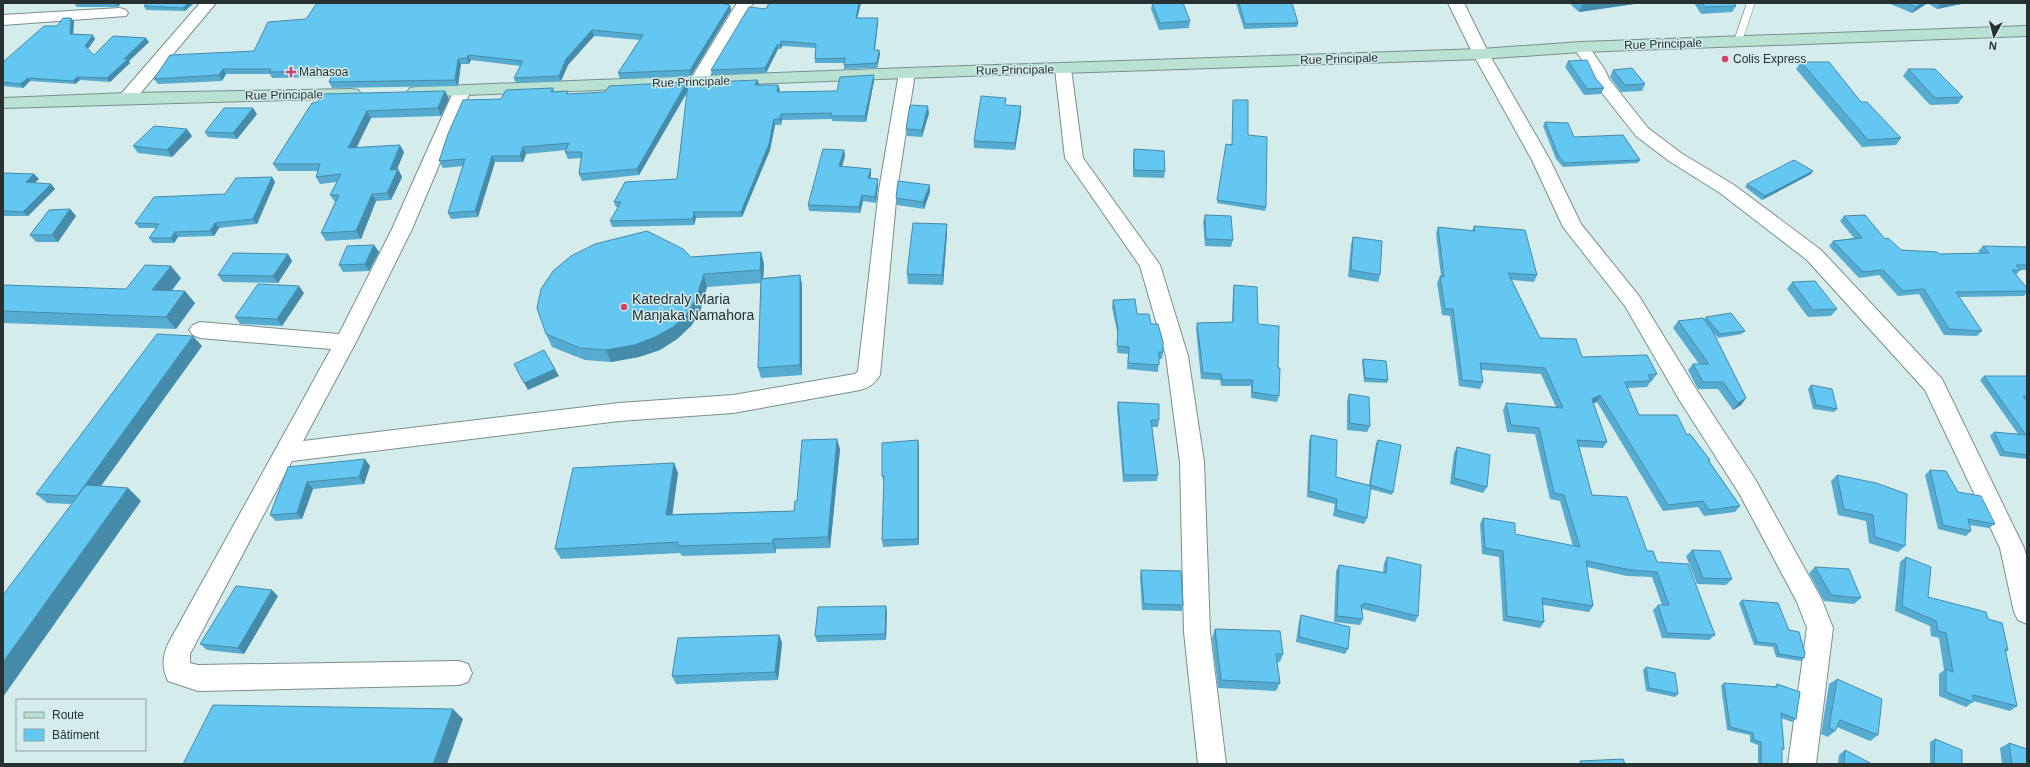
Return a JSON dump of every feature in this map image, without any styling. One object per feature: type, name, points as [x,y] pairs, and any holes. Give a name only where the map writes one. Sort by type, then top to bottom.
[{"type":"main road","name":"Rue Principale","points":[[397,93],[461,92],[907,73],[1481,54],[1581,47],[2027,31]]},
{"type":"main road","name":"Rue Principale","points":[[3,103],[127,98],[365,94]]},
{"type":"street","points":[[127,98],[208,3]]},
{"type":"street","points":[[698,82],[745,3]]},
{"type":"street","points":[[1456,3],[1481,54],[1541,160],[1573,227],[1632,301],[1688,395],[1747,486],[1808,598],[1820,628],[1802,764]]},
{"type":"street","points":[[3,20],[120,13]]},
{"type":"street","points":[[1581,47],[1602,80],[1642,132],[1675,157],[1727,189],[1814,255],[1934,385],[2012,548],[2027,612]]},
{"type":"street","points":[[1063,69],[1074,158],[1150,265],[1177,356],[1192,462],[1197,632],[1212,764]]},
{"type":"street","points":[[285,452],[619,412],[733,404],[847,383],[860,382],[869,375],[888,190],[907,73]]},
{"type":"street","points":[[459,673],[198,678],[177,672],[177,653],[345,342],[402,229],[461,92]]},
{"type":"street","points":[[200,330],[345,342]]},
{"type":"lane","points":[[1738,42],[1751,3]]},
{"type":"building","points":[[147,3],[188,3],[183,8],[144,6]]},
{"type":"building","points":[[317,3],[721,3],[730,5],[690,70],[618,73],[643,35],[592,30],[566,59],[559,76],[514,78],[523,61],[468,55],[467,58],[458,59],[455,80],[329,82],[334,71],[269,72],[271,69],[223,69],[219,75],[154,79],[170,55],[254,51],[268,22],[306,19]]},
{"type":"building","points":[[769,3],[859,3],[856,18],[878,18],[874,50],[879,50],[877,63],[844,65],[845,58],[815,59],[816,44],[781,41],[780,45],[777,45],[765,68],[711,70],[749,7],[766,9]]},
{"type":"building","points":[[1152,3],[1183,3],[1190,21],[1160,23]]},
{"type":"building","points":[[1239,3],[1292,3],[1298,23],[1245,24]]},
{"type":"building","points":[[1702,3],[1734,3],[1736,6],[1705,7]]},
{"type":"building","points":[[1906,3],[1922,3],[1916,7]]},
{"type":"building","points":[[63,18],[71,18],[70,34],[93,35],[85,46],[94,55],[113,36],[146,38],[124,59],[128,59],[107,78],[77,77],[73,81],[28,78],[20,84],[3,82],[3,62],[44,26],[57,26]]},
{"type":"building","points":[[1587,60],[1596,79],[1604,88],[1587,89],[1568,61]]},
{"type":"building","points":[[1801,62],[1829,62],[1861,102],[1867,102],[1901,138],[1868,140]]},
{"type":"building","points":[[1632,68],[1645,84],[1625,85],[1613,70]]},
{"type":"building","points":[[1908,69],[1935,69],[1963,97],[1935,98]]},
{"type":"building","points":[[874,75],[865,116],[831,116],[832,113],[781,114],[780,119],[774,119],[769,144],[741,212],[694,212],[693,219],[610,221],[621,202],[614,202],[625,182],[677,179],[688,83],[758,80],[755,85],[778,85],[777,92],[837,91],[840,77]]},
{"type":"building","points":[[687,82],[637,169],[579,174],[582,152],[565,152],[569,143],[523,147],[520,156],[492,156],[475,211],[448,213],[465,159],[439,161],[448,134],[463,100],[501,99],[506,90],[553,88],[551,92],[568,91],[567,94],[605,92],[609,86]]},
{"type":"building","points":[[445,91],[438,108],[367,111],[348,148],[400,145],[390,170],[398,169],[387,193],[372,194],[356,231],[321,233],[339,195],[330,195],[341,174],[316,177],[320,164],[273,164],[312,103],[318,102],[322,94]]},
{"type":"building","points":[[981,96],[1006,98],[1005,105],[1021,106],[1015,143],[974,141]]},
{"type":"building","points":[[1233,100],[1248,100],[1248,135],[1267,137],[1266,207],[1217,200],[1226,144],[1232,145]]},
{"type":"building","points":[[910,105],[928,106],[922,130],[906,129]]},
{"type":"building","points":[[224,108],[253,108],[233,133],[205,132]]},
{"type":"building","points":[[1545,122],[1568,123],[1574,137],[1623,135],[1640,160],[1564,163],[1558,155]]},
{"type":"building","points":[[154,126],[187,129],[167,150],[133,146]]},
{"type":"building","points":[[823,149],[844,150],[839,166],[871,169],[868,178],[878,179],[875,197],[862,195],[859,207],[808,205]]},
{"type":"building","points":[[1134,149],[1164,151],[1165,171],[1134,170]]},
{"type":"building","points":[[1794,160],[1813,171],[1765,196],[1747,184]]},
{"type":"building","points":[[3,173],[34,174],[26,182],[51,184],[23,212],[3,211]]},
{"type":"building","points":[[272,177],[253,219],[215,223],[210,231],[175,232],[171,238],[149,238],[159,224],[135,223],[154,197],[225,194],[236,178]]},
{"type":"building","points":[[898,181],[930,185],[923,202],[896,198]]},
{"type":"building","points":[[70,209],[52,235],[30,235],[49,210]]},
{"type":"building","points":[[1205,215],[1231,216],[1233,240],[1206,239]]},
{"type":"building","points":[[1865,215],[1885,239],[1888,238],[1901,250],[1937,252],[1939,254],[1989,253],[1983,246],[2027,247],[2027,265],[2016,265],[2021,270],[2012,270],[2027,288],[2027,291],[1956,292],[1982,331],[1949,329],[1924,289],[1903,291],[1883,270],[1863,272],[1833,241],[1862,238],[1844,216]]},
{"type":"building","points":[[913,223],[947,224],[942,275],[907,274]]},
{"type":"building","points":[[1474,226],[1525,230],[1537,275],[1508,273],[1540,338],[1576,339],[1582,357],[1647,355],[1657,374],[1648,375],[1651,381],[1625,382],[1639,415],[1677,415],[1687,435],[1690,434],[1710,460],[1708,460],[1740,506],[1709,510],[1703,501],[1668,505],[1600,395],[1592,399],[1607,442],[1577,440],[1592,495],[1627,497],[1647,551],[1653,551],[1657,562],[1688,564],[1715,635],[1667,633],[1658,605],[1669,605],[1657,572],[1631,570],[1586,561],[1593,606],[1542,598],[1544,622],[1507,616],[1503,551],[1485,548],[1483,518],[1515,523],[1515,534],[1580,547],[1564,495],[1554,493],[1539,428],[1511,425],[1506,403],[1563,408],[1545,368],[1480,363],[1483,382],[1462,380],[1453,309],[1445,309],[1440,276],[1444,277],[1438,227],[1475,231]]},
{"type":"building","name":"Katedraly Maria Manjaka Namahora","points":[[647,231],[683,249],[691,257],[761,252],[760,270],[704,274],[696,299],[687,314],[673,327],[655,337],[634,345],[606,350],[580,348],[546,334],[537,308],[541,289],[553,271],[571,256],[595,244]]},
{"type":"building","points":[[1353,237],[1382,241],[1380,275],[1351,270]]},
{"type":"building","points":[[374,245],[365,264],[339,265],[347,246]]},
{"type":"building","points":[[233,253],[288,254],[273,276],[218,275]]},
{"type":"building","points":[[145,265],[171,266],[152,290],[185,291],[166,317],[3,311],[3,285],[126,289]]},
{"type":"building","points":[[800,275],[800,365],[758,368],[761,279]]},
{"type":"building","points":[[1815,281],[1837,309],[1813,310],[1792,282]]},
{"type":"building","points":[[258,284],[299,286],[277,319],[235,317]]},
{"type":"building","points":[[1234,285],[1257,287],[1258,324],[1279,326],[1279,396],[1252,392],[1253,380],[1222,380],[1221,374],[1203,373],[1197,323],[1233,322]]},
{"type":"building","points":[[1135,299],[1137,314],[1149,314],[1151,324],[1158,324],[1163,342],[1163,352],[1159,352],[1159,365],[1128,363],[1129,347],[1117,346],[1118,329],[1113,300]]},
{"type":"building","points":[[1731,313],[1745,331],[1720,334],[1706,317]]},
{"type":"building","points":[[1703,318],[1712,330],[1746,398],[1738,403],[1723,382],[1703,382],[1693,364],[1709,364],[1678,321]]},
{"type":"building","points":[[157,334],[193,336],[77,496],[36,494]]},
{"type":"building","points":[[544,350],[555,369],[524,383],[514,364]]},
{"type":"building","points":[[1363,359],[1386,361],[1388,380],[1365,378]]},
{"type":"building","points":[[1984,376],[2027,376],[2027,396],[2023,396],[2027,401],[2027,455],[2004,452],[1994,432],[2026,435]]},
{"type":"building","points":[[1811,385],[1832,389],[1837,409],[1816,405]]},
{"type":"building","points":[[1349,394],[1369,397],[1370,426],[1350,423]]},
{"type":"building","points":[[1118,402],[1159,404],[1159,420],[1151,420],[1158,475],[1124,475]]},
{"type":"building","points":[[1311,435],[1337,440],[1336,477],[1371,486],[1367,518],[1336,510],[1337,499],[1309,491]]},
{"type":"building","points":[[837,439],[828,537],[773,539],[773,543],[678,546],[678,542],[555,549],[573,468],[674,463],[666,515],[794,511],[795,501],[797,501],[802,440]]},
{"type":"building","points":[[918,440],[918,539],[882,540],[884,476],[882,476],[882,443]]},
{"type":"building","points":[[1378,440],[1401,445],[1393,492],[1370,485]]},
{"type":"building","points":[[1457,447],[1490,455],[1487,487],[1454,478]]},
{"type":"building","points":[[365,459],[359,477],[307,482],[297,513],[270,515],[288,467]]},
{"type":"building","points":[[1930,470],[1946,471],[1958,492],[1981,496],[1995,524],[1968,519],[1971,531],[1943,525]]},
{"type":"building","points":[[1837,475],[1876,483],[1907,494],[1905,546],[1875,537],[1873,515],[1844,509]]},
{"type":"building","points":[[86,485],[128,488],[3,662],[3,595]]},
{"type":"building","points":[[1692,550],[1720,551],[1732,579],[1703,578]]},
{"type":"building","points":[[1387,557],[1421,565],[1418,616],[1364,603],[1364,605],[1361,605],[1363,619],[1337,616],[1339,565],[1386,573]]},
{"type":"building","points":[[1906,557],[1931,567],[1928,597],[1986,612],[1988,619],[2002,623],[2008,650],[2005,649],[2017,706],[1973,695],[1973,702],[1946,692],[1946,669],[1953,672],[1946,633],[1938,631],[1936,621],[1902,606]]},
{"type":"building","points":[[1815,567],[1849,569],[1861,598],[1831,595]]},
{"type":"building","points":[[1141,570],[1181,571],[1183,605],[1144,604]]},
{"type":"building","points":[[236,586],[272,590],[238,648],[200,644]]},
{"type":"building","points":[[1742,600],[1778,603],[1789,630],[1799,632],[1805,653],[1804,658],[1779,654],[1776,644],[1757,642]]},
{"type":"building","points":[[886,606],[885,634],[815,636],[818,607]]},
{"type":"building","points":[[1301,615],[1350,627],[1348,649],[1299,637]]},
{"type":"building","points":[[1215,629],[1280,631],[1283,654],[1276,654],[1280,683],[1221,680]]},
{"type":"building","points":[[779,635],[775,672],[672,676],[678,638]]},
{"type":"building","points":[[1646,667],[1675,673],[1678,694],[1649,688]]},
{"type":"building","points":[[1837,679],[1882,699],[1878,735],[1840,720],[1835,731],[1829,728]]},
{"type":"building","points":[[1724,683],[1777,687],[1777,684],[1800,692],[1796,719],[1781,713],[1784,749],[1782,748],[1782,764],[1761,764],[1761,742],[1754,740],[1753,733],[1730,727]]},
{"type":"building","points":[[213,705],[453,709],[433,764],[183,764]]},
{"type":"building","points":[[1935,739],[1962,750],[1962,764],[1934,763]]},
{"type":"building","points":[[2009,743],[2027,749],[2027,764],[2012,764]]},
{"type":"building","points":[[1845,750],[1872,764],[1844,764]]},
{"type":"building","points":[[1623,759],[1625,764],[1581,764],[1580,761]]},
{"type":"place","name":"Colis Express","points":[[1725,59]]},
{"type":"place","name":"Mahasoa","points":[[291,72]]},
{"type":"place","name":"Katedraly Maria Manjaka Namahora","points":[[624,307]]}]
